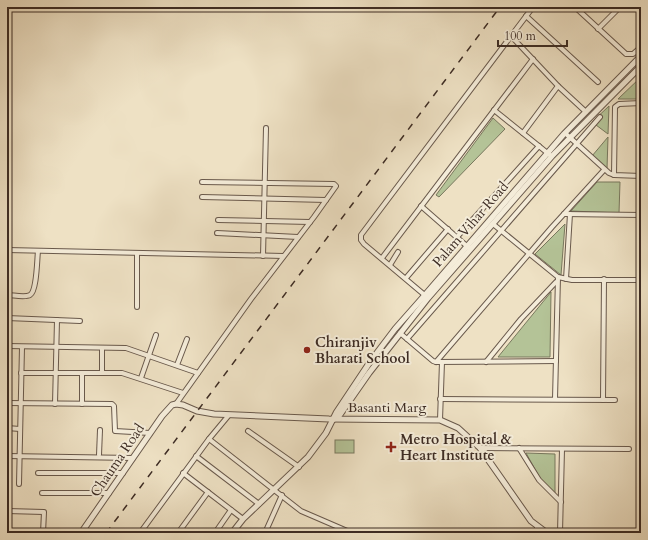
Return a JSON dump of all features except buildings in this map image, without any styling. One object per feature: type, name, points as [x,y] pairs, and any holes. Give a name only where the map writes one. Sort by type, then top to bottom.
[{"type":"street","points":[[426,296],[362,242],[361,235],[533,7]]},
{"type":"street","points":[[576,7],[626,54],[633,54],[641,47]]},
{"type":"street","points":[[598,28],[620,7]]},
{"type":"street","points":[[526,16],[598,82]]},
{"type":"street","points":[[511,36],[558,86],[586,112]]},
{"type":"street","name":"Palam Vihar Road","points":[[232,533],[243,519],[299,467],[321,439],[336,413],[370,362],[395,329],[469,248],[586,112],[641,56]]},
{"type":"street","points":[[382,258],[532,59]]},
{"type":"street","name":"Palam Vihar Road","points":[[567,135],[641,66]]},
{"type":"street","points":[[523,134],[558,86]]},
{"type":"street","points":[[614,175],[615,107],[619,104],[641,103]]},
{"type":"street","points":[[494,110],[550,154]]},
{"type":"street","points":[[407,339],[575,143],[600,117]]},
{"type":"street","points":[[263,256],[266,128]]},
{"type":"street","points":[[567,135],[604,170],[614,175],[641,176]]},
{"type":"street","points":[[457,237],[539,146]]},
{"type":"street","name":"Palam Vihar Road","points":[[469,248],[493,224],[550,154]]},
{"type":"street","points":[[436,362],[528,255],[604,170]]},
{"type":"street","points":[[176,404],[182,393],[283,256],[310,222],[335,185],[265,182],[202,182]]},
{"type":"street","points":[[202,198],[326,200]]},
{"type":"street","points":[[421,206],[469,248]]},
{"type":"street","points":[[564,214],[641,215]]},
{"type":"street","points":[[566,279],[570,214]]},
{"type":"street","points":[[218,220],[310,222]]},
{"type":"street","points":[[493,224],[557,279],[641,280]]},
{"type":"street","points":[[406,278],[448,229]]},
{"type":"street","points":[[218,233],[298,237]]},
{"type":"street","points":[[7,250],[283,256]]},
{"type":"street","points":[[7,295],[27,296],[32,292],[35,283],[38,251]]},
{"type":"street","points":[[390,265],[398,252]]},
{"type":"street","points":[[137,253],[137,307]]},
{"type":"street","points":[[555,399],[557,279]]},
{"type":"street","points":[[486,362],[521,319],[557,279]]},
{"type":"street","points":[[603,400],[604,279]]},
{"type":"street","name":"Palam Vihar Road","points":[[333,419],[339,416],[426,296]]},
{"type":"street","points":[[7,318],[80,321]]},
{"type":"street","points":[[55,404],[58,320]]},
{"type":"street","points":[[400,333],[436,362],[556,361]]},
{"type":"street","points":[[141,378],[156,334]]},
{"type":"street","points":[[177,365],[187,339]]},
{"type":"street","points":[[7,346],[131,349],[198,373]]},
{"type":"street","points":[[19,484],[22,347]]},
{"type":"street","points":[[102,348],[102,373]]},
{"type":"street","points":[[440,420],[442,362]]},
{"type":"street","points":[[21,373],[122,373],[141,378],[182,393]]},
{"type":"street","points":[[82,373],[82,404]]},
{"type":"street","points":[[440,399],[615,400]]},
{"type":"street","points":[[7,403],[113,404],[114,428],[117,432],[150,433]]},
{"type":"street","name":"Basanti Marg","points":[[176,404],[204,413],[229,415],[333,419],[440,420],[458,428],[480,448],[531,520],[537,527],[547,533]]},
{"type":"street","name":"Chauma Road","points":[[81,533],[166,411],[172,405],[176,404]]},
{"type":"street","points":[[140,533],[183,473],[229,415]]},
{"type":"street","points":[[7,428],[20,429]]},
{"type":"street","points":[[97,455],[100,430]]},
{"type":"street","points":[[248,431],[299,467]]},
{"type":"street","points":[[209,439],[311,516],[352,533]]},
{"type":"street","points":[[480,448],[629,449]]},
{"type":"street","points":[[519,448],[539,480],[561,502]]},
{"type":"street","points":[[560,533],[562,449]]},
{"type":"street","points":[[97,455],[133,458]]},
{"type":"street","points":[[7,456],[106,455]]},
{"type":"street","points":[[196,456],[259,504]]},
{"type":"street","points":[[38,473],[122,473]]},
{"type":"street","points":[[183,473],[243,519]]},
{"type":"street","points":[[178,533],[208,492]]},
{"type":"street","points":[[42,493],[109,493]]},
{"type":"street","points":[[265,533],[282,495]]},
{"type":"street","points":[[215,533],[231,510]]},
{"type":"street","points":[[7,511],[44,512],[43,533]]},
{"type":"street","points":[[537,527],[537,533]]},
{"type":"green space","points":[[641,77],[641,99],[618,99]]},
{"type":"green space","points":[[609,106],[608,134],[592,122]]},
{"type":"green space","points":[[493,118],[505,129],[439,197],[436,195]]},
{"type":"green space","points":[[608,137],[607,169],[592,156]]},
{"type":"green space","points":[[597,182],[620,182],[619,213],[571,211]]},
{"type":"green space","points":[[565,224],[561,275],[535,254]]},
{"type":"green space","points":[[551,292],[550,357],[498,357]]},
{"type":"green space","points":[[335,440],[354,440],[354,453],[335,453]]},
{"type":"green space","points":[[526,453],[555,454],[555,493],[541,480]]},
{"type":"railway","points":[[106,533],[500,7]]},
{"type":"place","name":"Chiranjiv Bharati School","points":[[307,350]]},
{"type":"place","name":"Metro Hospital & Heart Institute","points":[[391,447]]}]
